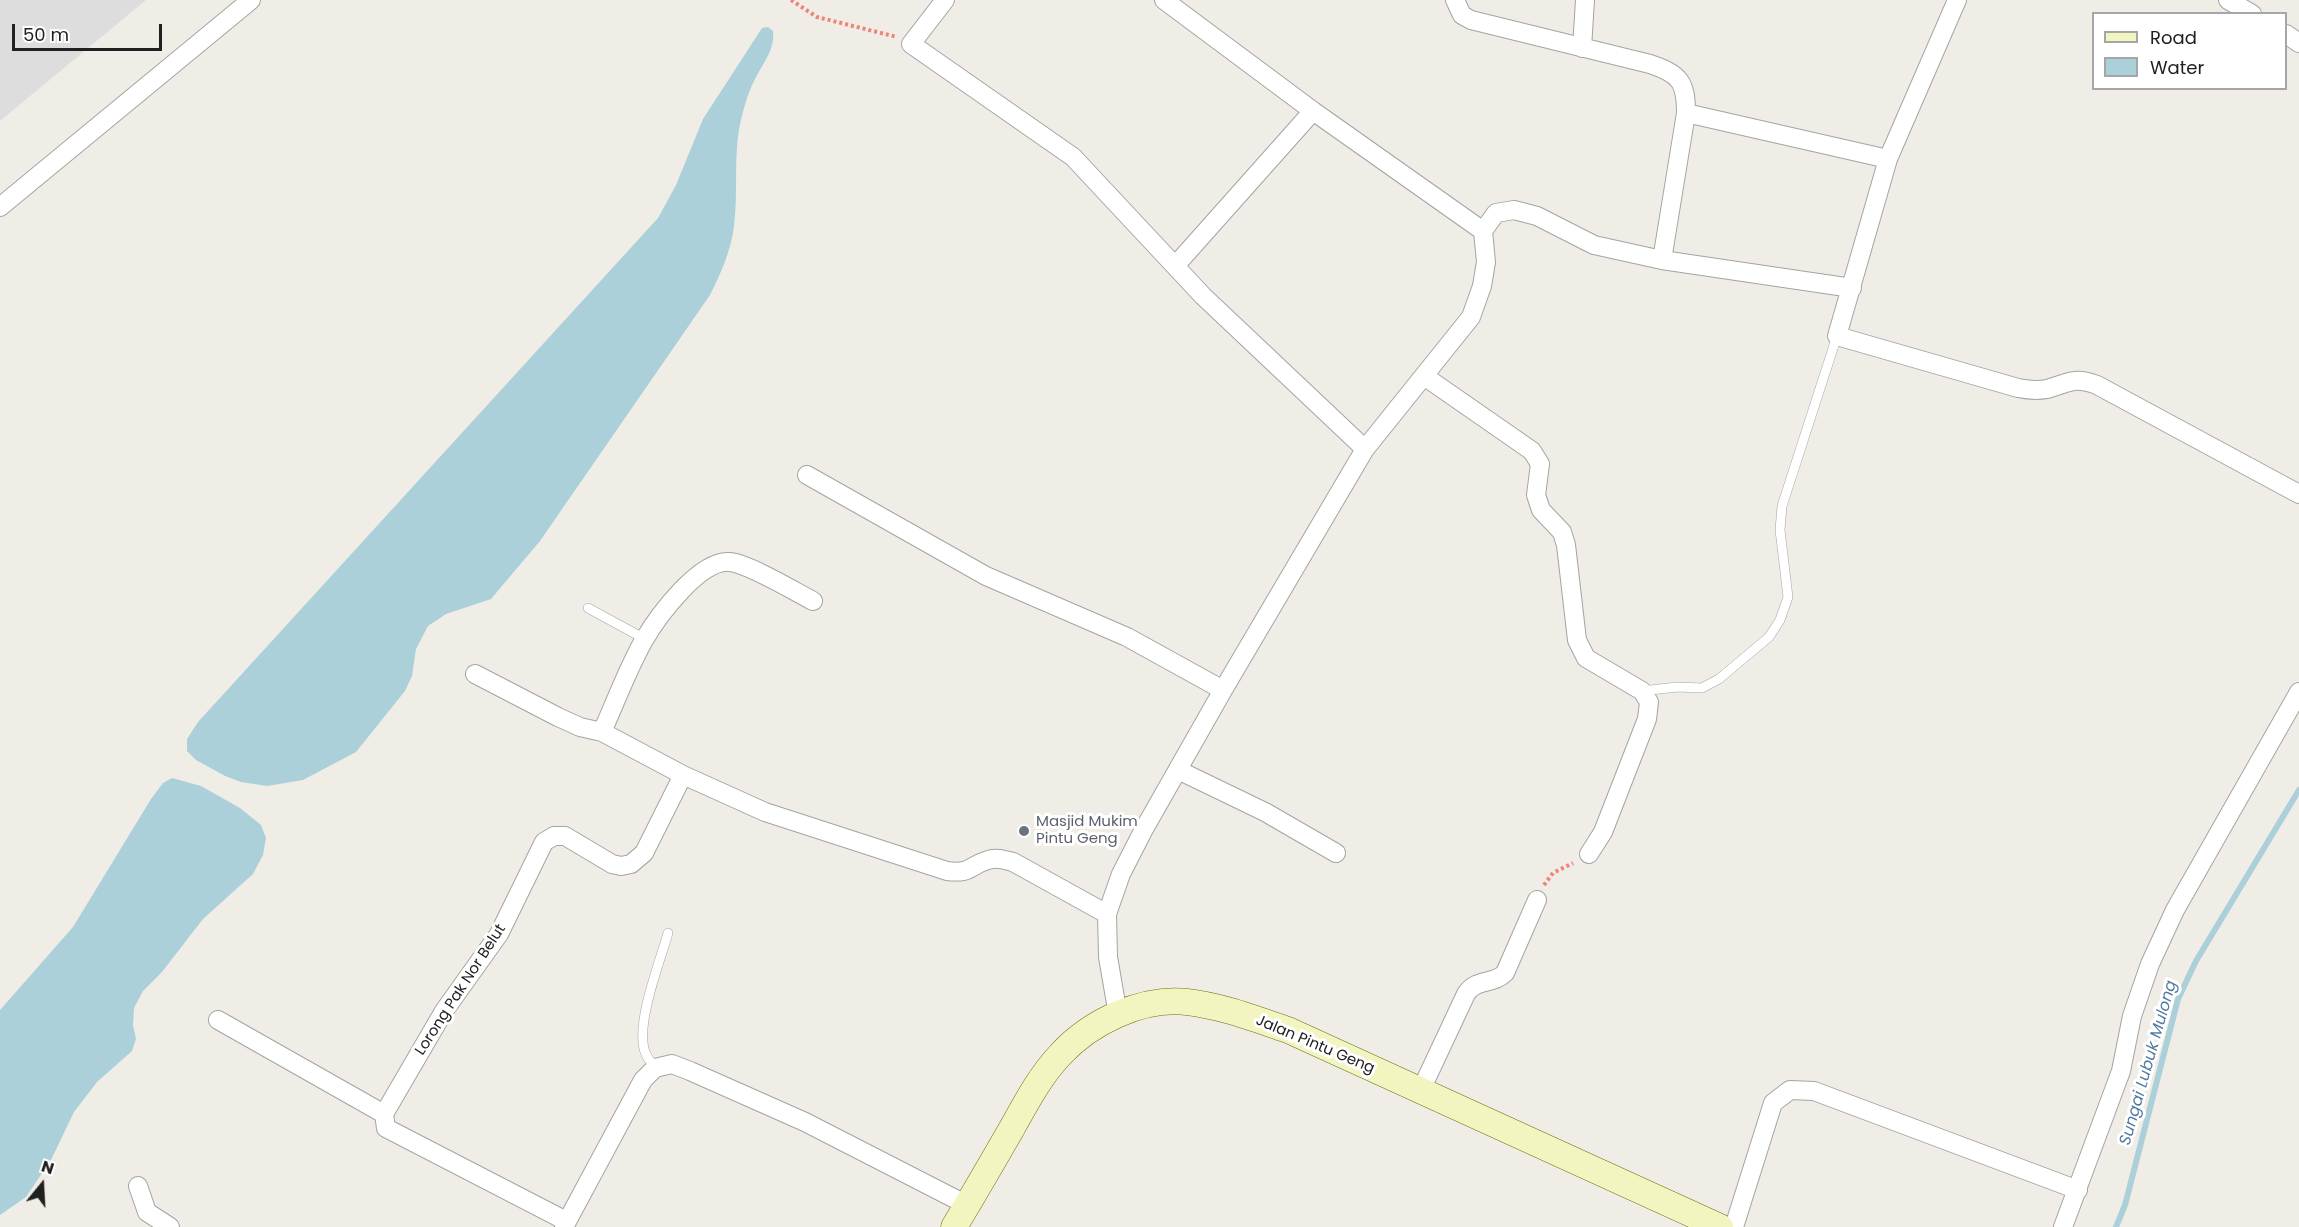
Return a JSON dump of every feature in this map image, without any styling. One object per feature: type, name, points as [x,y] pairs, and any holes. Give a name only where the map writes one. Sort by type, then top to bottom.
[{"type":"main road","name":"Jalan Pintu Geng","points":[[954,1227],[1031,1094],[1060,1055],[1090,1029],[1118,1015],[1150,1004],[1185,1002],[1221,1008],[1288,1030],[1720,1227]]},
{"type":"street","points":[[0,207],[251,0]]},
{"type":"street","points":[[945,0],[911,44],[1073,157],[1203,296],[1365,450]]},
{"type":"street","points":[[1164,0],[1313,111],[1483,231]]},
{"type":"street","points":[[1455,0],[1462,15],[1471,20],[1650,64],[1671,72],[1685,89],[1686,113],[1662,260]]},
{"type":"street","points":[[1582,48],[1585,0]]},
{"type":"street","points":[[1957,0],[1888,159],[1837,336],[2018,388],[2045,390],[2072,380],[2084,380],[2299,494]]},
{"type":"street","points":[[2228,0],[2249,12]]},
{"type":"street","points":[[1175,266],[1313,111]]},
{"type":"street","points":[[1686,113],[1888,159]]},
{"type":"street","points":[[1118,1015],[1108,957],[1107,914],[1121,874],[1222,690],[1365,450],[1471,317],[1482,286],[1486,262],[1483,231],[1496,213],[1514,210],[1537,216],[1594,245],[1662,260],[1852,288]]},
{"type":"street","points":[[1424,376],[1532,451],[1540,464],[1536,495],[1541,510],[1562,532],[1566,545],[1577,640],[1586,658],[1642,691],[1649,702],[1647,719],[1603,832],[1589,854]]},
{"type":"street","points":[[807,475],[986,576],[1127,637],[1222,690]]},
{"type":"street","points":[[602,732],[645,639],[683,588],[697,575],[728,562],[742,566],[813,601]]},
{"type":"street","points":[[475,674],[558,717],[580,727],[602,732],[683,775],[765,812],[946,871],[968,872],[988,860],[1000,859],[1013,862],[1107,914]]},
{"type":"street","points":[[2063,1227],[2121,1071],[2132,1016],[2150,964],[2175,910],[2299,692]]},
{"type":"street","points":[[1178,770],[1265,812],[1336,853]]},
{"type":"street","name":"Lorong Pak Nor Belut","points":[[384,1114],[444,1011],[500,934],[544,842],[554,836],[565,836],[612,864],[621,866],[631,864],[644,853],[683,775]]},
{"type":"street","points":[[1421,1090],[1466,993],[1477,983],[1497,979],[1505,973],[1537,900]]},
{"type":"street","points":[[218,1020],[384,1114],[386,1128],[565,1224],[643,1080],[655,1068],[672,1064],[747,1094],[967,1205]]},
{"type":"street","points":[[1734,1227],[1773,1103],[1790,1090],[1814,1091],[2078,1190]]},
{"type":"street","points":[[138,1186],[147,1212],[170,1227]]},
{"type":"lane","points":[[1642,691],[1677,687],[1701,688],[1719,679],[1769,637],[1780,620],[1788,597],[1780,530],[1782,506],[1837,336]]},
{"type":"lane","points":[[588,608],[645,639]]},
{"type":"lane","points":[[655,1068],[645,1053],[642,1034],[645,1013],[668,933]]},
{"type":"path","points":[[791,0],[817,17],[903,39],[911,44]]},
{"type":"path","points":[[1537,900],[1549,877],[1589,854]]},
{"type":"shaded area","points":[[0,0],[146,0],[0,121]]},
{"type":"water","points":[[768,27],[773,31],[772,44],[750,90],[740,126],[733,235],[718,278],[710,295],[540,541],[491,599],[446,614],[428,626],[416,649],[412,676],[405,691],[356,752],[303,780],[267,786],[241,782],[196,760],[187,751],[187,739],[198,722],[658,218],[676,185],[703,119],[762,28]]},
{"type":"water","points":[[172,778],[201,786],[240,808],[261,825],[266,838],[263,855],[253,874],[203,919],[162,972],[143,991],[134,1008],[133,1025],[136,1039],[132,1051],[97,1082],[74,1112],[51,1160],[26,1197],[0,1215],[0,1010],[73,927],[151,799],[163,783]]},
{"type":"waterway","name":"Sungai Lubuk Mulong","points":[[2116,1227],[2125,1205],[2178,999],[2196,961],[2299,790]]},
{"type":"place","name":"Masjid Mukim Pintu Geng","points":[[1024,831]]}]
